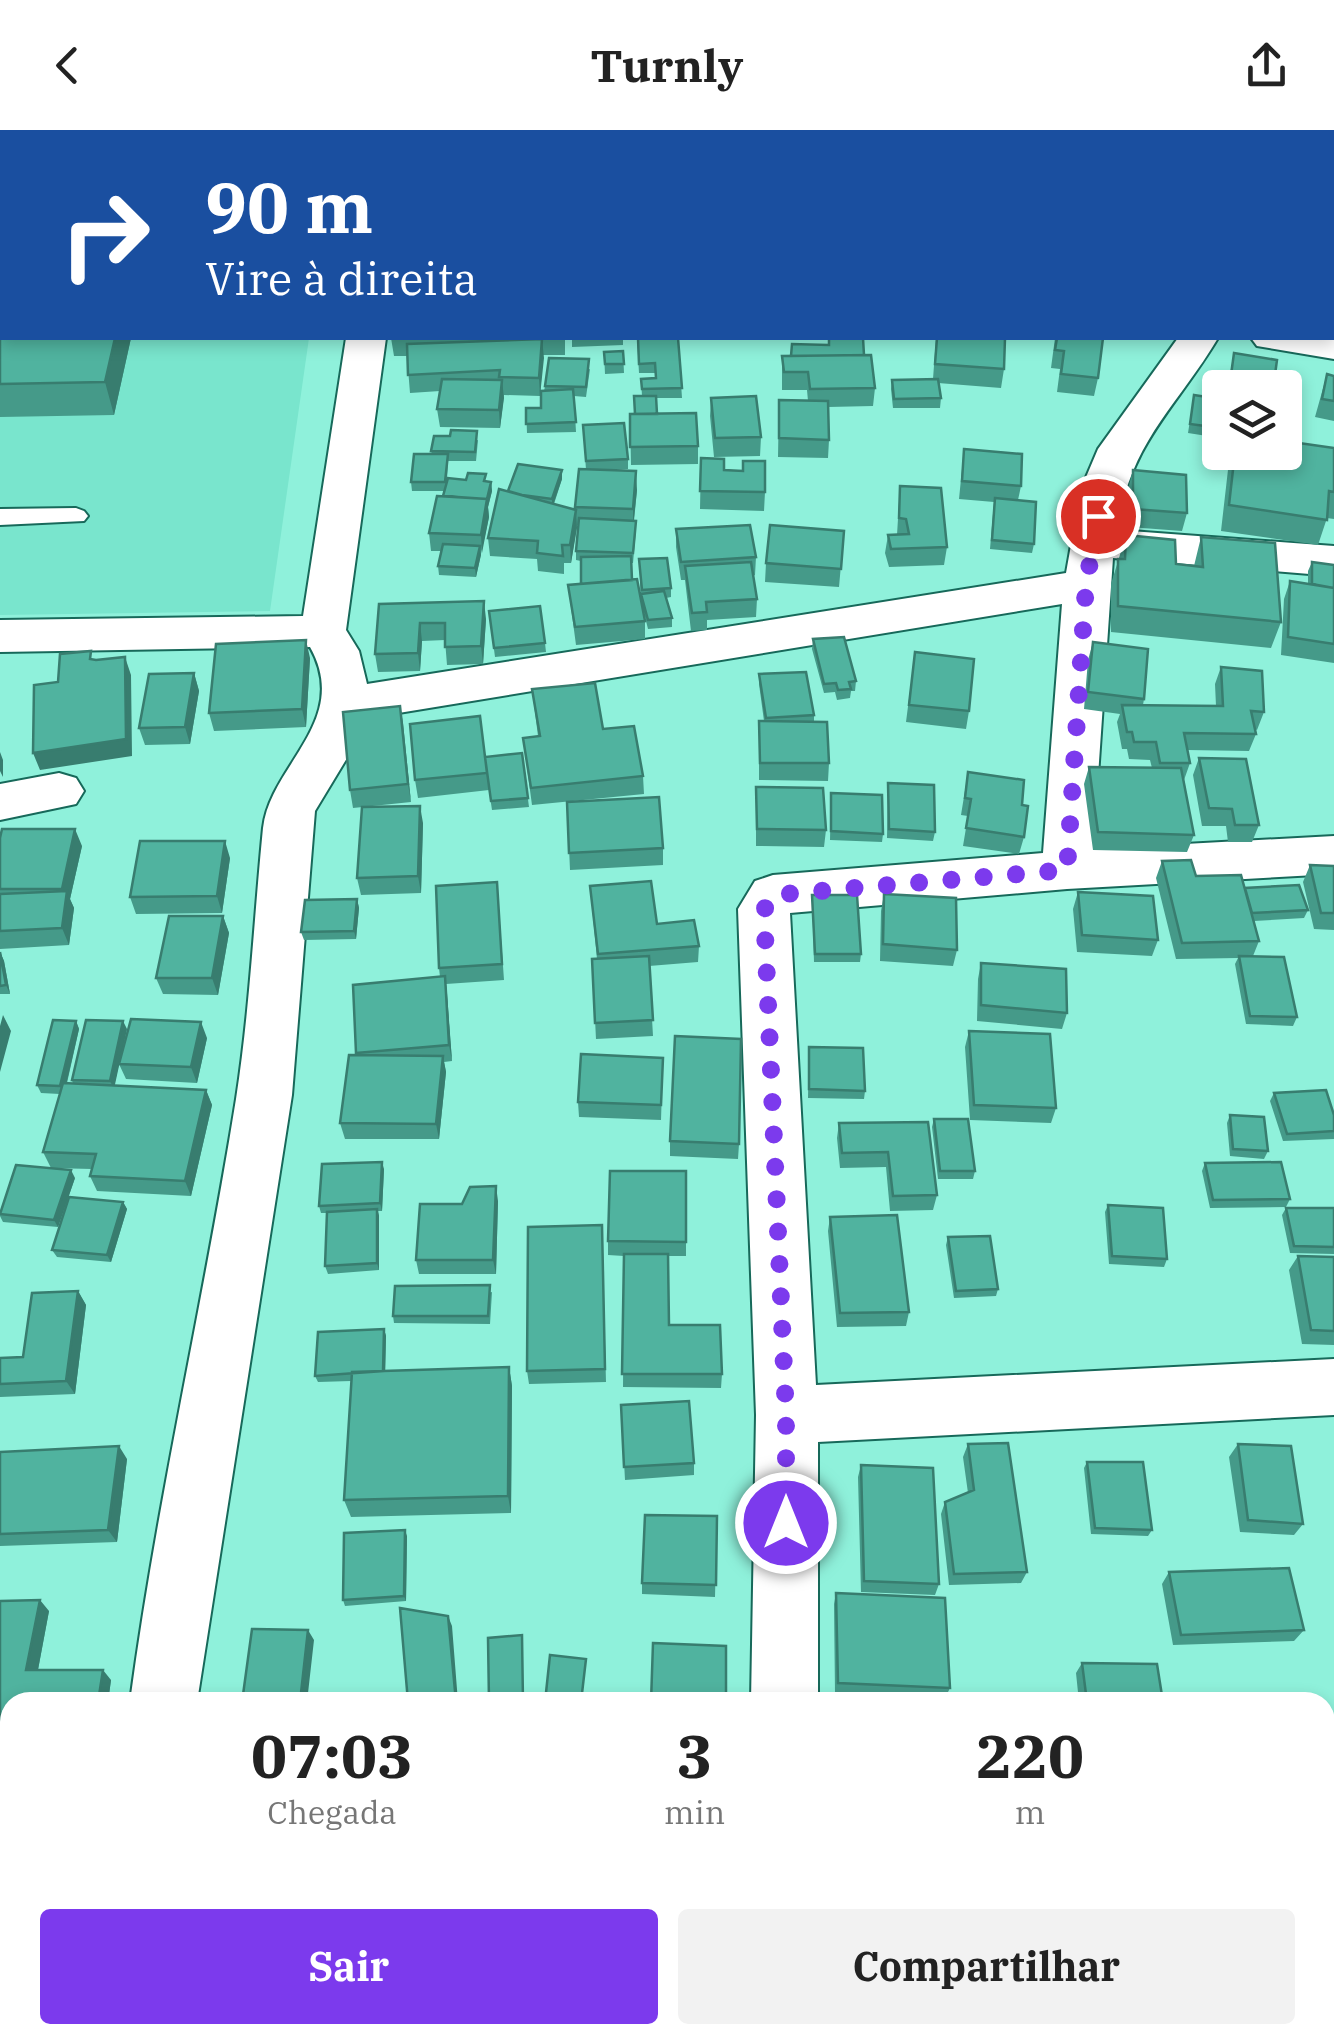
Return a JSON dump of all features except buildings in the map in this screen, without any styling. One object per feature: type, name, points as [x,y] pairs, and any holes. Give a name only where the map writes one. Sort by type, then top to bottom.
[{"type":"street","points":[[165,1692],[264,1096],[290,809],[322,758],[344,704],[344,680],[336,651],[323,631],[366,340]]},
{"type":"street","points":[[1067,870],[1090,564],[1102,489],[1119,449],[1197,340]]},
{"type":"street","points":[[1286,340],[1334,347]]},
{"type":"street","points":[[344,704],[1090,564],[1334,561]]},
{"type":"street","points":[[0,636],[323,631]]},
{"type":"street","points":[[0,802],[59,791]]},
{"type":"street","points":[[784,1692],[786,1415],[764,910],[773,895],[1067,870],[1334,855]]},
{"type":"street","points":[[786,1415],[1334,1387]]},
{"type":"lane","points":[[0,517],[76,516]]},
{"type":"shaded area","points":[[0,340],[309,340],[270,611],[0,615]]},
{"type":"route","points":[[786,1523],[786,1415],[764,910],[773,895],[1067,870],[1086,585],[1098,516]]}]
